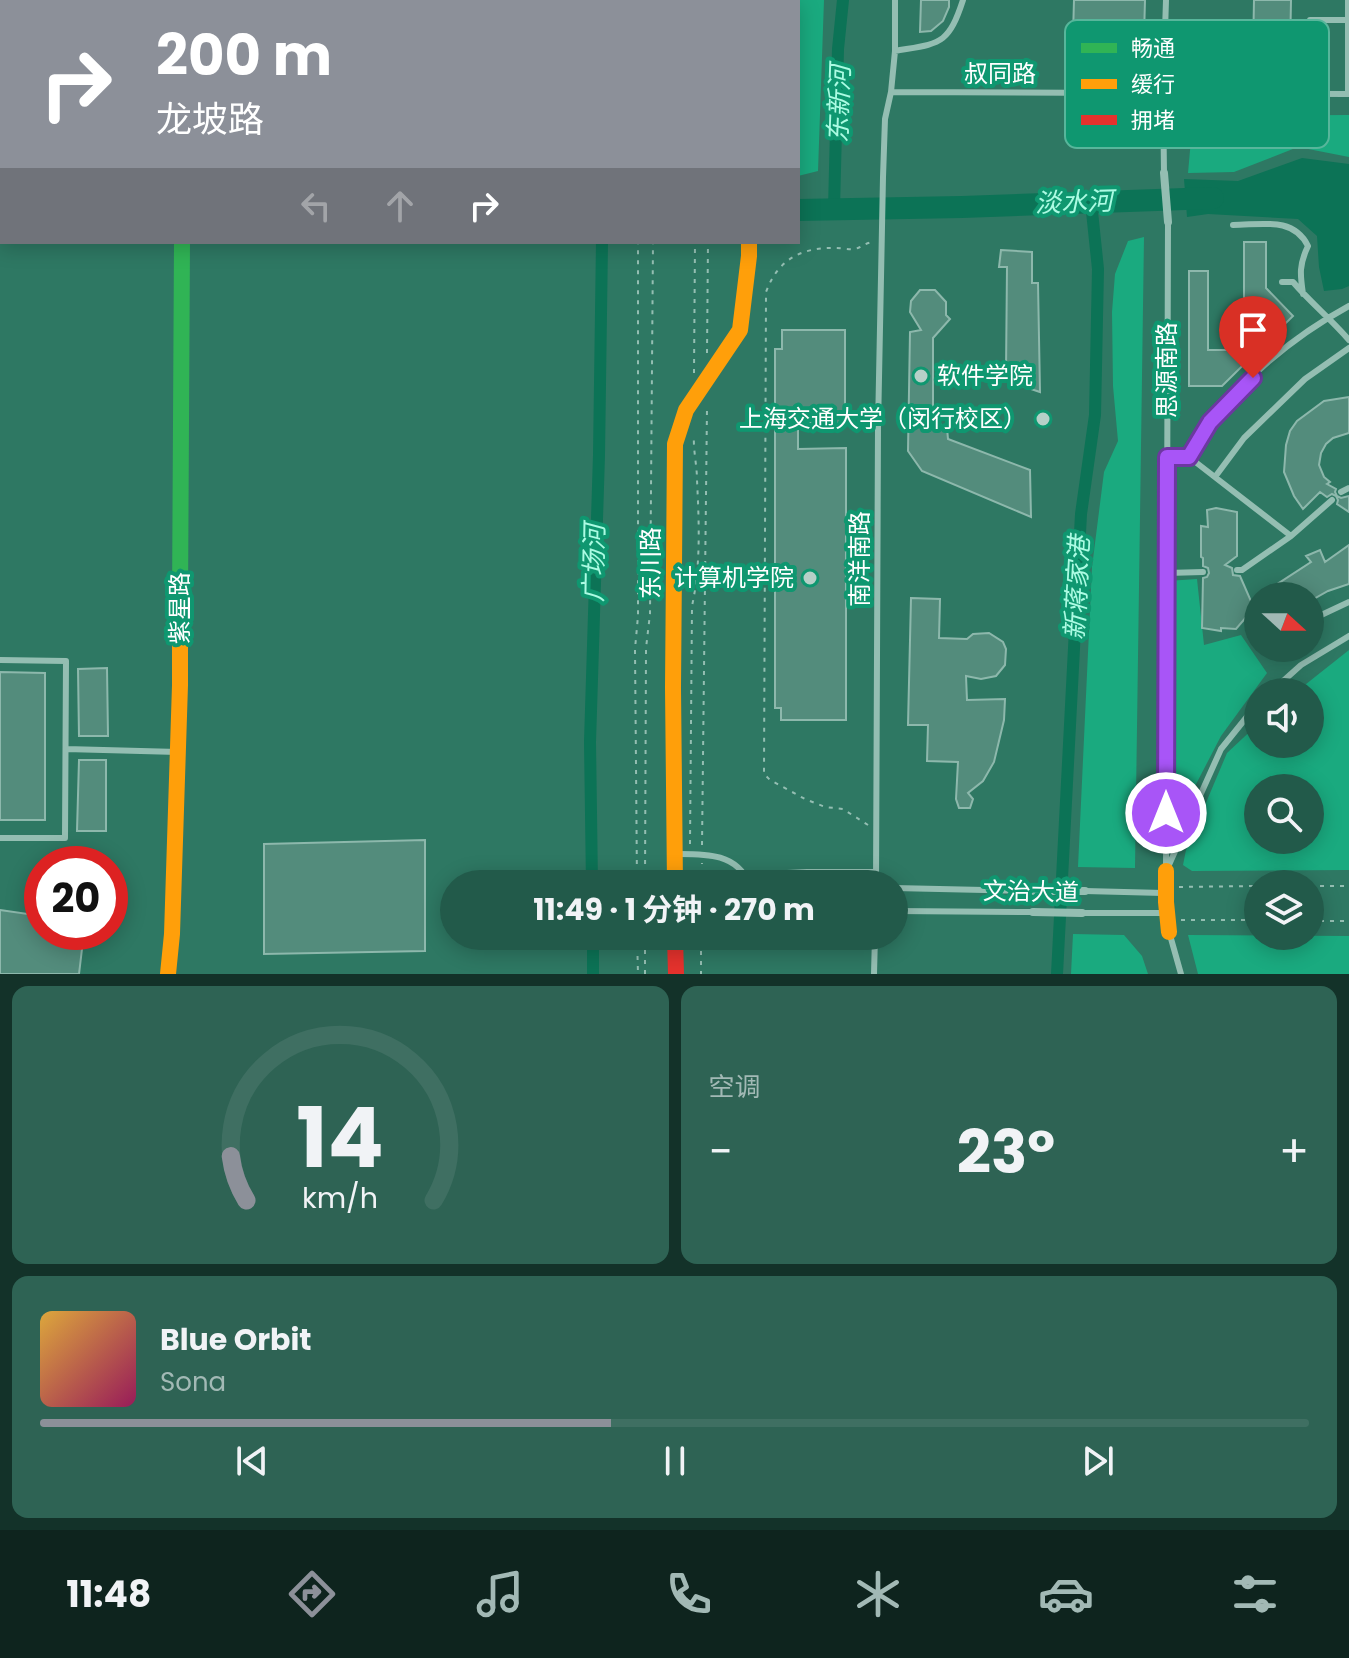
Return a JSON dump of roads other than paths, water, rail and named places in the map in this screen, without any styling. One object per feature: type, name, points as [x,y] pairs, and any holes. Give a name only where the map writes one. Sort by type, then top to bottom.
[{"type":"street","name":"思源南路","points":[[1164,173],[1168,222]]},
{"type":"street","name":"紫星路","points":[[168,974],[178,752],[182,244]]},
{"type":"street","name":"东川路","points":[[678,870],[682,854],[673,688],[675,444],[700,378],[740,330],[749,249]]},
{"type":"street","name":"思源南路","points":[[1166,883],[1168,922]]},
{"type":"street","name":"文治大道","points":[[1034,891],[1085,891]]},
{"type":"street","name":"文治大道","points":[[1033,912],[1082,913]]},
{"type":"street","points":[[675,950],[676,974]]},
{"type":"lane","points":[[891,92],[895,0]]},
{"type":"lane","points":[[895,51],[939,42],[950,33],[963,0]]},
{"type":"lane","name":"思源南路","points":[[1165,20],[1166,0]]},
{"type":"lane","points":[[1348,0],[1348,94]]},
{"type":"lane","points":[[1310,20],[1348,20]]},
{"type":"lane","name":"叔同路","points":[[891,92],[1065,93]]},
{"type":"lane","name":"南洋南路","points":[[876,870],[878,428],[885,119],[891,92]]},
{"type":"lane","name":"思源南路","points":[[1164,148],[1164,173]]},
{"type":"lane","name":"思源南路","points":[[1166,883],[1168,222]]},
{"type":"lane","points":[[1233,225],[1277,224],[1291,227],[1303,235],[1308,246],[1300,272],[1303,294]]},
{"type":"lane","points":[[1282,282],[1293,282],[1349,340]]},
{"type":"lane","points":[[1189,457],[1210,422],[1274,355],[1349,306]]},
{"type":"lane","points":[[1215,477],[1244,438],[1305,379],[1349,348]]},
{"type":"lane","points":[[1167,457],[1189,457],[1291,536]]},
{"type":"lane","points":[[1341,492],[1349,488]]},
{"type":"lane","points":[[1237,570],[1242,570],[1291,536],[1332,500]]},
{"type":"lane","points":[[1167,573],[1203,572]]},
{"type":"lane","points":[[1324,614],[1349,602]]},
{"type":"lane","points":[[1287,678],[1301,665],[1349,636]]},
{"type":"lane","points":[[0,660],[66,661],[65,838],[0,838]]},
{"type":"lane","points":[[1166,883],[1221,749],[1244,720]]},
{"type":"lane","points":[[66,749],[178,752]]},
{"type":"lane","points":[[682,854],[709,854],[730,860],[740,870]]},
{"type":"lane","name":"文治大道","points":[[1085,891],[1166,883]]},
{"type":"lane","name":"文治大道","points":[[908,888],[1034,891]]},
{"type":"lane","name":"文治大道","points":[[908,911],[1033,912]]},
{"type":"lane","name":"文治大道","points":[[1082,913],[1168,922]]},
{"type":"lane","points":[[1168,922],[1181,974]]},
{"type":"lane","points":[[874,974],[875,950]]},
{"type":"waterway","name":"东新河","points":[[834,209],[838,49],[843,0]]},
{"type":"waterway","name":"淡水河","points":[[800,210],[1213,198]]},
{"type":"waterway","name":"新蒋家港","points":[[1057,974],[1081,514],[1095,415],[1098,269],[1091,202]]},
{"type":"waterway","name":"广场河","points":[[592,870],[590,742],[602,244]]},
{"type":"waterway","name":"广场河","points":[[593,950],[593,974]]},
{"type":"place","name":"软件学院","points":[[921,376]]},
{"type":"place","name":"上海交通大学（闵行校区）","points":[[1043,419]]},
{"type":"place","name":"计算机学院","points":[[810,578]]}]
